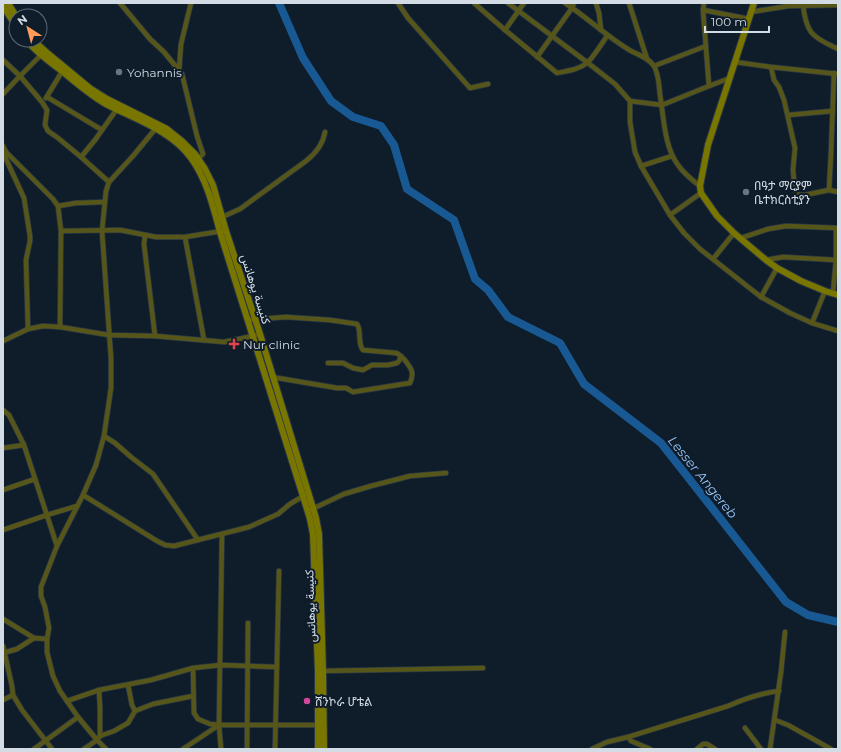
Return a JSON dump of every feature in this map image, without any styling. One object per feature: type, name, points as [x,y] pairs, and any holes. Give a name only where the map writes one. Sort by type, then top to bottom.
[{"type":"street","points":[[120,3],[182,74],[197,136],[203,154],[196,160]]},
{"type":"street","points":[[179,70],[181,44],[191,3]]},
{"type":"street","points":[[398,3],[408,18],[470,88],[488,84]]},
{"type":"street","points":[[474,3],[557,73],[567,72],[588,63],[607,36]]},
{"type":"street","points":[[508,3],[615,84],[630,101],[630,122],[635,152],[641,166],[670,215],[684,233],[700,249],[761,297],[812,323],[838,331]]},
{"type":"street","points":[[505,30],[524,3]]},
{"type":"street","points":[[565,3],[573,5],[607,36],[647,59],[654,66],[658,76],[667,143],[672,156],[678,166],[700,189],[717,216],[734,233],[777,268],[801,281],[835,294],[837,228],[786,226],[768,229],[741,238]]},
{"type":"street","points":[[596,3],[601,30]]},
{"type":"street","points":[[629,3],[647,59]]},
{"type":"street","points":[[704,3],[703,10],[709,86]]},
{"type":"street","points":[[670,215],[700,189],[708,145],[754,3]]},
{"type":"street","points":[[537,57],[573,5]]},
{"type":"street","points":[[803,5],[811,32],[818,38],[838,49]]},
{"type":"street","points":[[751,12],[788,6],[838,5]]},
{"type":"street","points":[[703,10],[749,20]]},
{"type":"street","points":[[654,66],[706,46]]},
{"type":"street","points":[[36,48],[88,93],[117,109],[158,127]]},
{"type":"street","points":[[39,48],[43,53]]},
{"type":"street","points":[[3,94],[43,53]]},
{"type":"street","points":[[3,60],[20,76],[42,102],[47,110],[46,125],[48,131],[81,157],[109,182]]},
{"type":"street","points":[[735,62],[836,73],[829,190]]},
{"type":"street","points":[[771,67],[774,80],[779,87],[784,100],[795,148],[792,170],[795,190],[799,195],[829,190],[838,192]]},
{"type":"street","points":[[42,102],[47,97],[63,70]]},
{"type":"street","points":[[63,70],[107,99],[158,127],[179,145],[190,157],[196,160],[199,171],[219,218],[310,510],[313,534],[321,671],[321,725],[324,749]]},
{"type":"street","points":[[630,101],[662,105],[730,78]]},
{"type":"street","points":[[47,97],[102,130]]},
{"type":"street","points":[[81,157],[96,140],[117,109]]},
{"type":"street","points":[[788,115],[833,110]]},
{"type":"street","points":[[106,749],[98,738],[78,717],[60,691],[53,676],[47,652],[49,628],[45,607],[41,596],[42,587],[56,546],[83,495],[96,465],[104,436],[111,388],[111,358],[102,231],[106,191],[109,182],[158,127]]},
{"type":"street","points":[[219,218],[240,209],[314,155],[322,142],[325,132]]},
{"type":"street","points":[[3,146],[6,152],[53,199],[58,206],[61,231],[60,327]]},
{"type":"street","points":[[6,152],[6,159],[24,198],[30,236],[26,260],[28,329]]},
{"type":"street","points":[[641,166],[672,156]]},
{"type":"street","points":[[58,206],[76,203],[105,202]]},
{"type":"street","points":[[61,231],[120,230],[156,237],[185,237],[223,231]]},
{"type":"street","points":[[713,259],[734,233]]},
{"type":"street","points":[[145,235],[144,244],[155,336]]},
{"type":"street","points":[[185,237],[204,340]]},
{"type":"street","points":[[766,260],[784,257],[836,260]]},
{"type":"street","points":[[761,297],[777,268]]},
{"type":"street","points":[[812,323],[825,291]]},
{"type":"street","points":[[252,320],[286,317],[330,320],[357,324],[359,326],[360,344],[363,350],[396,353],[401,356],[410,366],[413,378],[410,384],[353,392],[346,388],[269,378]]},
{"type":"street","points":[[3,341],[28,329],[43,326],[60,327],[109,335],[155,336],[224,342],[256,335]]},
{"type":"street","points":[[328,363],[343,363],[353,368],[362,370],[372,365],[388,365],[397,363],[401,356]]},
{"type":"street","points":[[3,410],[9,415],[24,445],[56,546]]},
{"type":"street","points":[[3,418],[9,415]]},
{"type":"street","points":[[104,436],[115,443],[153,474],[198,540]]},
{"type":"street","points":[[3,448],[24,445]]},
{"type":"street","points":[[310,510],[344,494],[371,486],[410,476],[446,473]]},
{"type":"street","points":[[3,490],[35,479]]},
{"type":"street","points":[[83,495],[165,545],[174,546],[249,527],[278,514],[306,494]]},
{"type":"street","points":[[3,530],[77,506]]},
{"type":"street","points":[[220,749],[219,725],[222,534]]},
{"type":"street","points":[[276,749],[279,570]]},
{"type":"street","points":[[3,619],[34,638],[47,639]]},
{"type":"street","points":[[247,749],[248,623]]},
{"type":"street","points":[[770,749],[779,691],[785,632]]},
{"type":"street","points":[[3,653],[17,649],[34,638]]},
{"type":"street","points":[[3,646],[3,653],[12,686],[13,696],[52,749]]},
{"type":"street","points":[[67,701],[99,690],[151,680],[193,668],[221,665],[277,667]]},
{"type":"street","points":[[193,668],[194,713],[198,719],[210,724],[219,725],[321,725]]},
{"type":"street","points":[[321,671],[483,668]]},
{"type":"street","points":[[128,685],[132,705],[135,711]]},
{"type":"street","points":[[98,738],[100,708],[99,690]]},
{"type":"street","points":[[592,749],[607,742],[728,706],[756,695],[779,691]]},
{"type":"street","points":[[3,700],[13,696]]},
{"type":"street","points":[[84,749],[98,738],[128,723],[135,711],[153,704],[193,696]]},
{"type":"street","points":[[34,749],[78,717]]},
{"type":"street","points":[[775,720],[788,725],[831,749]]},
{"type":"street","points":[[183,749],[219,725]]},
{"type":"street","points":[[318,749],[321,725]]},
{"type":"street","points":[[745,728],[761,749]]},
{"type":"street","points":[[628,737],[631,741],[650,749]]},
{"type":"street","points":[[697,749],[703,744],[707,744],[715,749]]},
{"type":"waterway","name":"Lesser Angereb","points":[[279,3],[303,58],[331,101],[353,117],[381,126],[394,145],[407,189],[454,220],[475,279],[488,290],[508,317],[560,343],[584,384],[661,443],[786,602],[808,615],[838,622]]},
{"type":"place","name":"Yohannis","points":[[119,72]]},
{"type":"place","name":"በዓታ ማርያም ቤተክርስቲያን","points":[[746,192]]},
{"type":"place","name":"Nur clinic","points":[[234,344]]},
{"type":"place","name":"ሸንኮራ ሆቴል","points":[[307,701]]}]
